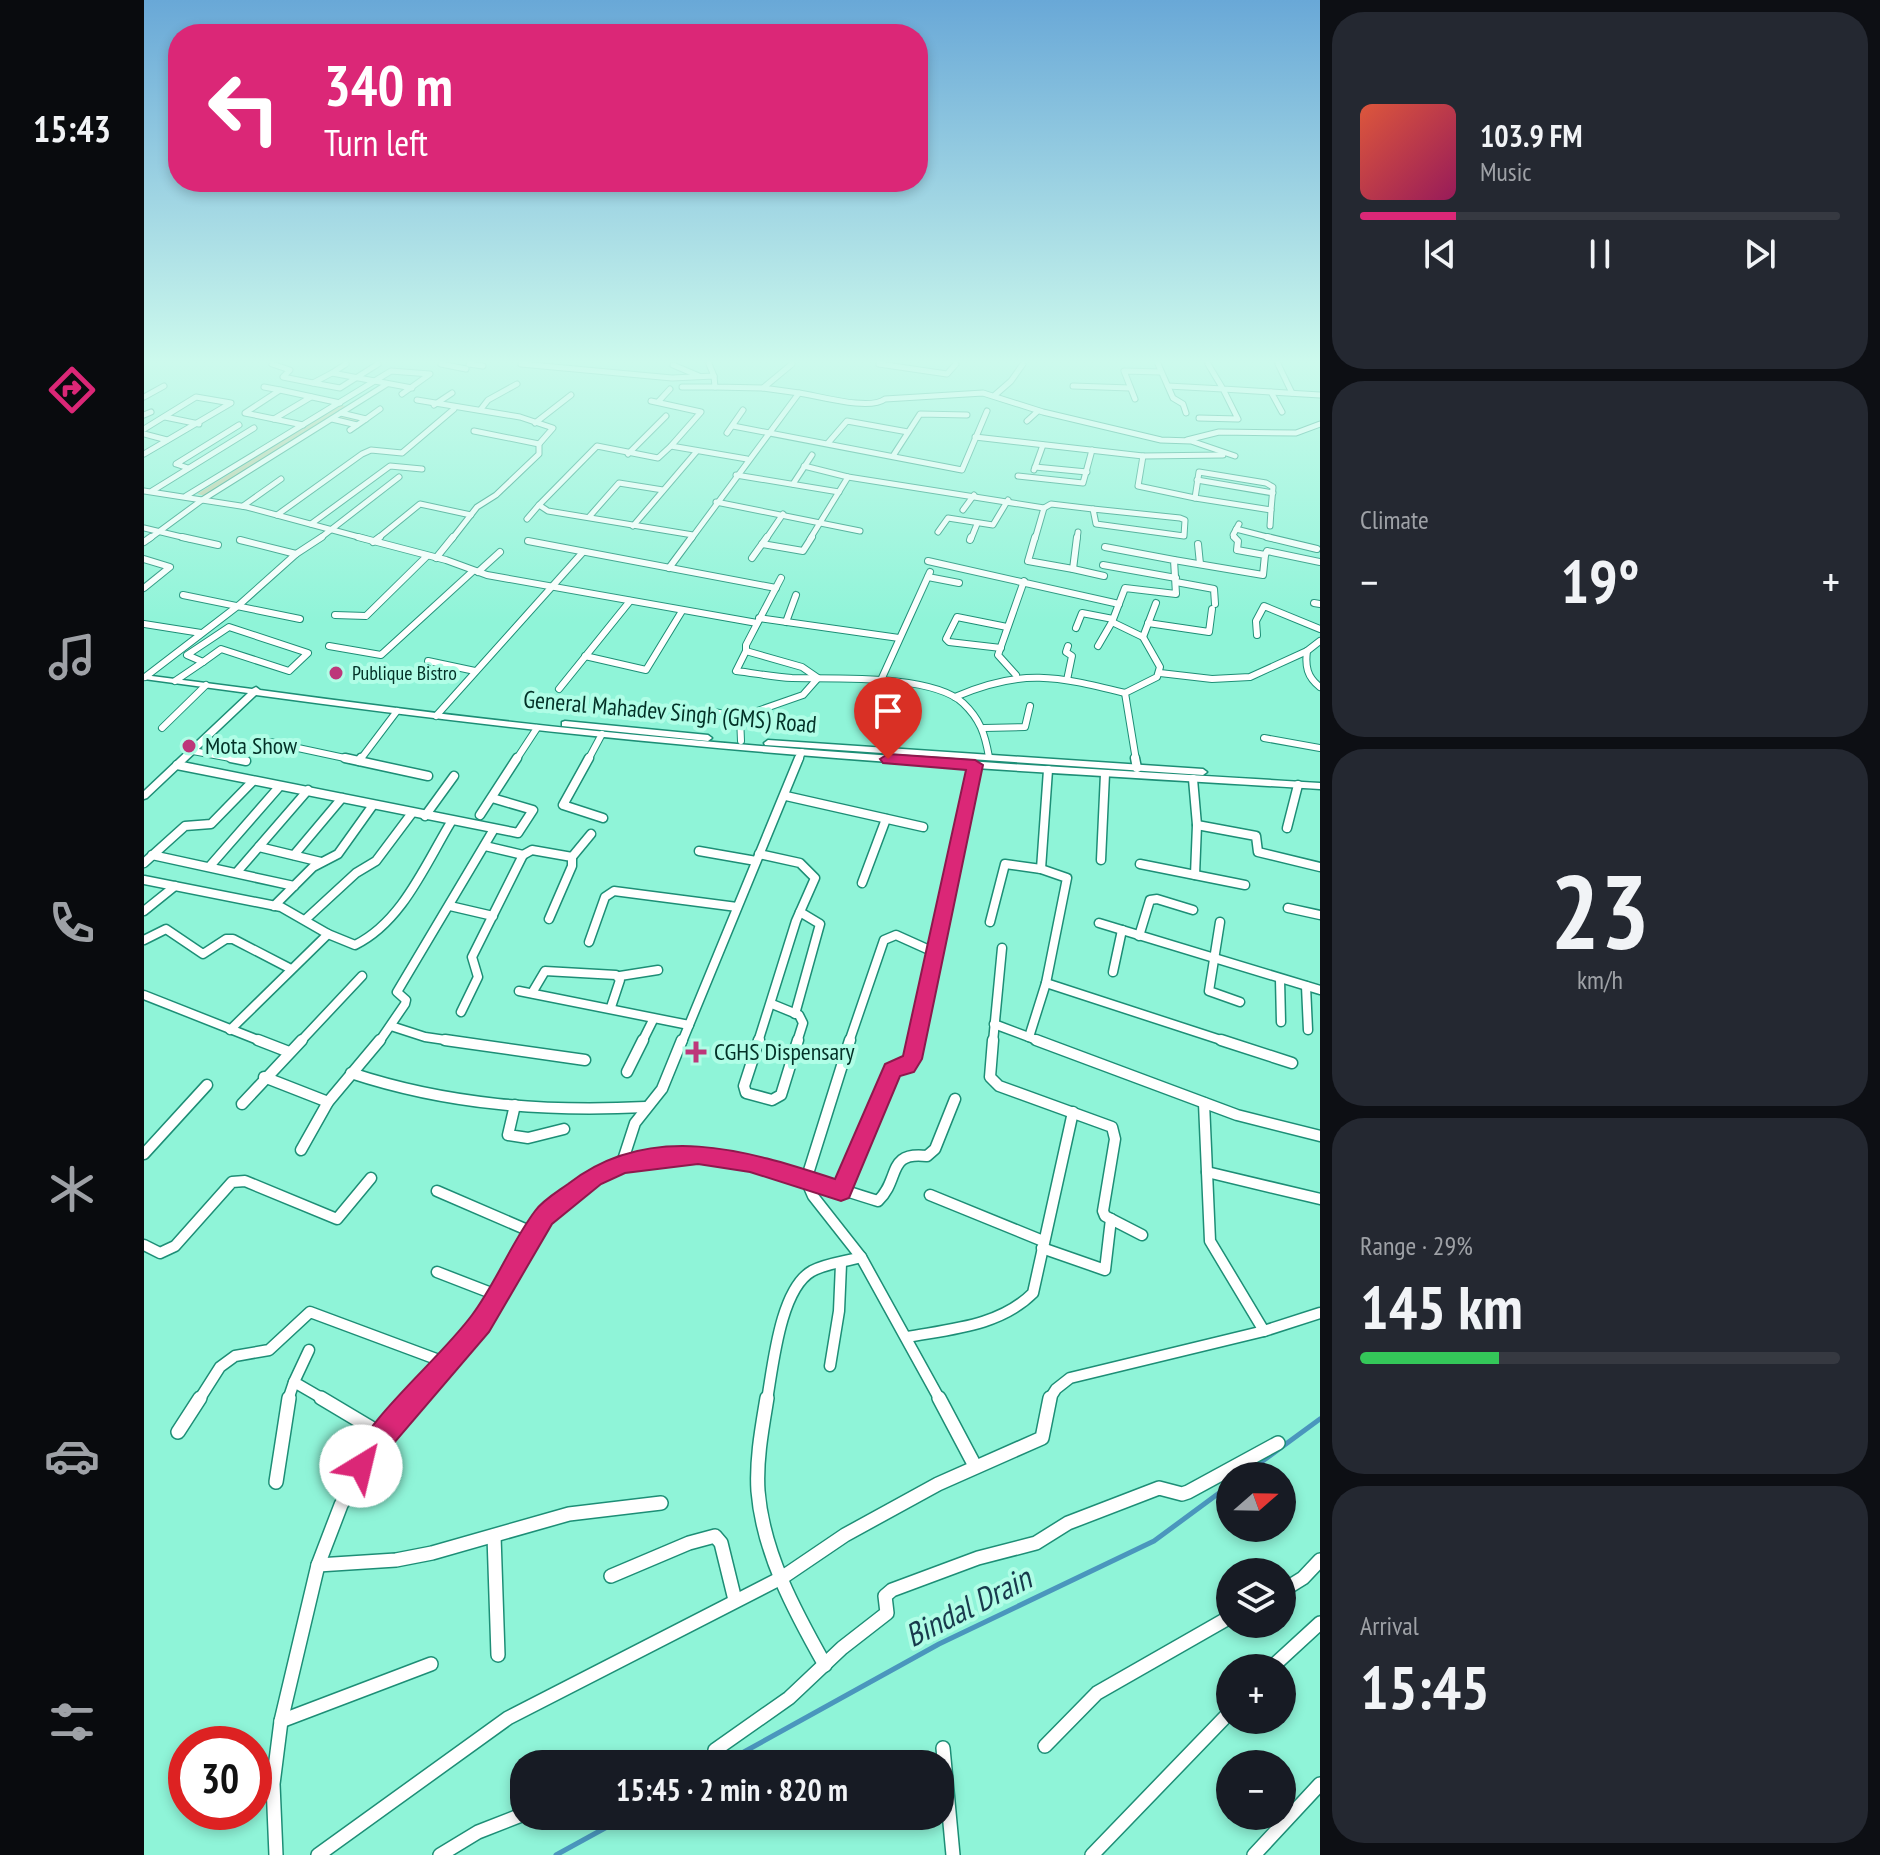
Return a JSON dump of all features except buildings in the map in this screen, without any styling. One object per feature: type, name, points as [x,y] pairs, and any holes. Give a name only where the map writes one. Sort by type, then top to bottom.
[{"type":"street","points":[[189,468],[176,464],[198,451]]},
{"type":"street","points":[[146,491],[217,451]]},
{"type":"street","points":[[186,497],[262,451]]},
{"type":"street","points":[[144,542],[202,500],[281,451]]},
{"type":"street","points":[[277,515],[366,452],[405,451]]},
{"type":"street","points":[[436,558],[480,505],[496,495],[539,451]]},
{"type":"street","points":[[527,519],[593,451]]},
{"type":"street","points":[[615,451],[658,458],[666,451]]},
{"type":"street","points":[[628,454],[631,451]]},
{"type":"street","points":[[633,526],[697,451],[747,459]]},
{"type":"street","points":[[669,568],[754,451]]},
{"type":"street","points":[[866,451],[961,472],[970,451]]},
{"type":"street","points":[[893,456],[896,451]]},
{"type":"street","points":[[1031,477],[1041,451]]},
{"type":"street","points":[[1018,476],[1081,483],[1092,451]]},
{"type":"street","points":[[1097,451],[1143,456],[1235,456],[1217,451]]},
{"type":"street","points":[[793,484],[812,455]]},
{"type":"street","points":[[1143,456],[1138,486],[1271,510]]},
{"type":"street","points":[[247,460],[261,463]]},
{"type":"street","points":[[311,524],[390,466],[422,469]]},
{"type":"street","points":[[804,466],[848,477],[1044,508]]},
{"type":"street","points":[[1035,467],[1087,472]]},
{"type":"street","points":[[736,475],[839,492]]},
{"type":"street","points":[[144,677],[239,605],[296,554],[399,477]]},
{"type":"street","points":[[762,544],[803,551],[848,477]]},
{"type":"street","points":[[243,506],[281,479]]},
{"type":"street","points":[[1195,498],[1197,480],[1273,493],[1270,526]]},
{"type":"street","points":[[589,517],[622,482],[663,490]]},
{"type":"street","points":[[146,491],[243,506],[475,571],[551,588],[682,611],[899,638]]},
{"type":"street","points":[[963,510],[974,495]]},
{"type":"street","points":[[938,532],[948,518],[993,525],[1008,500]]},
{"type":"street","points":[[716,502],[860,531]]},
{"type":"street","points":[[373,542],[420,504],[471,515]]},
{"type":"street","points":[[1093,507],[1093,521],[1096,524],[1184,536],[1182,518],[1093,507],[1051,504],[1044,508],[1027,558],[1043,565],[1104,576]]},
{"type":"street","points":[[539,505],[548,511],[693,535]]},
{"type":"street","points":[[752,558],[783,514]]},
{"type":"street","points":[[970,540],[977,524]]},
{"type":"street","points":[[1265,555],[1237,550],[1238,541],[1233,536],[1237,526],[1296,540],[1317,549]]},
{"type":"street","points":[[144,528],[218,545]]},
{"type":"street","points":[[1073,569],[1078,532]]},
{"type":"street","points":[[240,540],[296,554]]},
{"type":"street","points":[[1291,556],[1296,540]]},
{"type":"street","points":[[528,541],[776,588]]},
{"type":"street","points":[[1198,544],[1200,564]]},
{"type":"street","points":[[1105,547],[1261,576],[1267,551],[1320,562]]},
{"type":"street","points":[[329,646],[381,655],[500,552]]},
{"type":"street","points":[[437,713],[583,552]]},
{"type":"street","points":[[335,615],[366,616],[427,556]]},
{"type":"street","points":[[144,559],[170,567],[144,588]]},
{"type":"street","points":[[1098,646],[1127,587],[1173,596],[1176,580],[1174,560]]},
{"type":"street","points":[[928,561],[1119,604]]},
{"type":"street","points":[[1039,584],[1043,565]]},
{"type":"street","points":[[1103,565],[1214,589],[1209,632],[1148,623]]},
{"type":"street","points":[[881,680],[929,574],[959,583]]},
{"type":"street","points":[[781,578],[758,620],[736,671],[789,678],[881,680],[955,697],[984,728],[989,757]]},
{"type":"street","points":[[1016,675],[999,658],[1024,581]]},
{"type":"street","points":[[183,595],[300,619]]},
{"type":"street","points":[[786,622],[796,595]]},
{"type":"street","points":[[559,689],[630,601]]},
{"type":"street","points":[[1143,637],[1156,603]]},
{"type":"street","points":[[1257,635],[1256,621],[1264,606],[1286,611],[1303,623],[1320,629]]},
{"type":"street","points":[[585,656],[646,670],[682,611]]},
{"type":"street","points":[[1076,628],[1082,613],[1112,621],[1143,637],[1157,660],[1160,673]]},
{"type":"street","points":[[1001,648],[946,640],[955,618],[1007,627]]},
{"type":"street","points":[[144,624],[201,633]]},
{"type":"street","points":[[175,681],[203,662],[221,649],[289,671],[308,653],[229,627],[187,655],[203,662]]},
{"type":"street","points":[[955,697],[985,683],[1016,675],[1067,680],[1125,693],[1151,681],[1160,673],[1248,678],[1268,672],[1287,657],[1320,641]]},
{"type":"street","points":[[1067,680],[1072,656],[1066,652],[1068,646]]},
{"type":"street","points":[[1309,649],[1320,649]]},
{"type":"street","points":[[1309,649],[1306,669],[1320,687]]},
{"type":"street","points":[[746,651],[761,658],[796,664],[812,671],[818,678]]},
{"type":"street","points":[[428,661],[475,671]]},
{"type":"street","points":[[144,677],[537,728],[975,765],[1320,786]]},
{"type":"street","points":[[709,711],[740,717],[804,697],[814,688],[818,678]]},
{"type":"street","points":[[162,728],[206,685]]},
{"type":"street","points":[[145,793],[256,690]]},
{"type":"street","name":"General Mahadev Singh (GMS) Road","points":[[256,690],[437,713],[741,741],[1320,780]]},
{"type":"street","points":[[1125,693],[1137,768]]},
{"type":"street","points":[[984,728],[1025,727],[1030,706]]},
{"type":"street","points":[[359,761],[397,711]]},
{"type":"street","points":[[740,717],[741,741]]},
{"type":"street","points":[[480,815],[537,728]]},
{"type":"street","points":[[602,734],[563,805],[603,818]]},
{"type":"street","points":[[1264,738],[1320,748]]},
{"type":"street","points":[[270,742],[428,776]]},
{"type":"street","points":[[193,751],[246,761]]},
{"type":"street","points":[[622,1163],[635,1123],[662,1089],[802,752]]},
{"type":"street","points":[[177,765],[518,833],[533,810],[492,798]]},
{"type":"street","points":[[841,1191],[893,1070],[898,1066],[907,1066],[912,1059],[975,765]]},
{"type":"street","points":[[1041,869],[1048,770]]},
{"type":"street","points":[[1101,860],[1105,774]]},
{"type":"street","points":[[425,816],[454,776]]},
{"type":"street","points":[[1193,779],[1197,825],[1195,875]]},
{"type":"street","points":[[144,863],[185,826],[211,824],[253,781]]},
{"type":"street","points":[[1287,828],[1298,785]]},
{"type":"street","points":[[210,866],[279,787]]},
{"type":"street","points":[[237,872],[308,790]]},
{"type":"street","points":[[786,796],[923,827]]},
{"type":"street","points":[[294,855],[342,798]]},
{"type":"street","points":[[274,906],[321,862],[338,854],[373,805]]},
{"type":"street","points":[[306,919],[356,873],[376,861],[412,813]]},
{"type":"street","points":[[862,883],[886,819]]},
{"type":"street","points":[[144,880],[274,906],[355,945],[372,937],[396,910],[451,822]]},
{"type":"street","points":[[1197,825],[1256,836],[1258,852],[1320,867]]},
{"type":"street","points":[[301,1150],[328,1102],[391,1026],[406,1002],[397,992],[494,829]]},
{"type":"street","points":[[549,919],[572,866],[572,857],[591,834]]},
{"type":"street","points":[[485,846],[523,855]]},
{"type":"street","points":[[259,847],[321,862]]},
{"type":"street","points":[[461,1012],[478,977],[472,957],[523,855],[532,850],[572,857]]},
{"type":"street","points":[[699,851],[803,865],[814,872],[815,878],[800,912],[744,1086],[746,1093],[772,1100],[781,1095],[803,1023],[802,1018],[772,1004]]},
{"type":"street","points":[[152,855],[294,886]]},
{"type":"street","points":[[990,922],[1005,864],[1063,875],[1067,881],[1046,983],[1029,1037]]},
{"type":"street","points":[[1140,864],[1245,885]]},
{"type":"street","points":[[144,911],[175,886]]},
{"type":"street","points":[[589,942],[605,897],[614,891],[737,907]]},
{"type":"street","points":[[1139,936],[1150,900],[1157,899],[1193,910]]},
{"type":"street","points":[[450,906],[493,916]]},
{"type":"street","points":[[1288,908],[1320,915]]},
{"type":"street","points":[[795,1014],[820,924],[800,912]]},
{"type":"street","points":[[1220,922],[1209,991],[1240,1002]]},
{"type":"street","points":[[1099,923],[1320,990]]},
{"type":"street","points":[[144,940],[166,929],[203,954],[226,939],[233,939],[291,969]]},
{"type":"street","points":[[1113,972],[1122,930]]},
{"type":"street","points":[[230,1030],[328,934]]},
{"type":"street","points":[[936,953],[896,935],[884,940],[826,1108],[806,1180],[813,1196],[861,1257],[975,1466]]},
{"type":"street","points":[[1002,948],[989,1068],[993,1082],[1105,1122],[1115,1132],[1103,1206],[1105,1216],[1142,1235]]},
{"type":"street","points":[[532,993],[545,971],[620,976],[658,970]]},
{"type":"street","points":[[242,1104],[264,1077],[362,976]]},
{"type":"street","points":[[611,1007],[620,976]]},
{"type":"street","points":[[1280,979],[1281,1022]]},
{"type":"street","points":[[1046,983],[1292,1063]]},
{"type":"street","points":[[1306,986],[1308,1030]]},
{"type":"street","points":[[519,991],[689,1025]]},
{"type":"street","points":[[144,995],[289,1052]]},
{"type":"street","points":[[627,1072],[653,1020]]},
{"type":"street","points":[[994,1024],[1237,1115],[1320,1136]]},
{"type":"street","points":[[391,1026],[440,1039],[585,1060]]},
{"type":"street","points":[[351,1073],[412,1092],[566,1111],[646,1107]]},
{"type":"street","points":[[264,1077],[328,1102]]},
{"type":"street","points":[[144,1154],[207,1085]]},
{"type":"street","points":[[276,1855],[273,1784],[281,1721],[318,1565],[341,1505],[370,1451],[481,1323],[544,1216],[571,1192],[622,1163],[681,1155],[718,1156],[750,1162],[873,1201],[882,1200],[902,1159],[910,1154],[927,1156],[935,1149],[955,1099]]},
{"type":"street","points":[[1204,1103],[1210,1241],[1264,1331]]},
{"type":"street","points":[[515,1105],[508,1135],[528,1138],[564,1129]]},
{"type":"street","points":[[907,1337],[988,1320],[1028,1300],[1038,1284],[1042,1244],[1073,1112]]},
{"type":"street","points":[[1207,1172],[1320,1199]]},
{"type":"street","points":[[144,1245],[160,1253],[175,1246],[225,1187],[238,1180],[337,1219],[371,1178]]},
{"type":"street","points":[[437,1191],[532,1232]]},
{"type":"street","points":[[930,1195],[1105,1270],[1111,1219]]},
{"type":"street","points":[[825,1665],[810,1640],[783,1577],[767,1535],[758,1491],[772,1375],[789,1306],[800,1283],[813,1271],[861,1257]]},
{"type":"street","points":[[830,1366],[839,1311],[841,1264]]},
{"type":"street","points":[[437,1272],[499,1296]]},
{"type":"street","points":[[178,1432],[220,1367],[235,1356],[269,1350],[310,1312],[447,1363]]},
{"type":"street","points":[[318,1855],[508,1718],[783,1577],[845,1535],[975,1466],[1042,1438],[1045,1434],[1047,1399],[1053,1390],[1070,1378],[1264,1331],[1320,1313]]},
{"type":"street","points":[[276,1482],[283,1451],[287,1400],[309,1350]]},
{"type":"street","points":[[294,1382],[383,1435]]},
{"type":"street","points":[[715,1750],[789,1698],[842,1648],[880,1621],[887,1613],[885,1596],[892,1590],[978,1558],[1036,1543],[1068,1523],[1159,1488],[1182,1494],[1188,1492],[1278,1443]]},
{"type":"street","points":[[318,1565],[396,1560],[569,1514],[661,1503]]},
{"type":"street","points":[[494,1536],[498,1655]]},
{"type":"street","points":[[611,1576],[689,1543],[715,1536],[721,1543],[735,1600]]},
{"type":"street","points":[[1296,1582],[1320,1560]]},
{"type":"street","points":[[1286,1654],[1320,1623]]},
{"type":"street","points":[[1045,1746],[1097,1693],[1216,1625]]},
{"type":"street","points":[[281,1721],[431,1664]]},
{"type":"street","points":[[1092,1855],[1216,1727]]},
{"type":"street","points":[[943,1748],[953,1855]]},
{"type":"street","points":[[1254,1855],[1320,1784]]},
{"type":"street","points":[[440,1855],[478,1832],[510,1819]]},
{"type":"green space","points":[[267,451],[278,451],[206,496],[197,494]]},
{"type":"waterway","name":"Bindal Drain","points":[[1261,1462],[1320,1419]]},
{"type":"waterway","name":"Bindal Drain","points":[[747,1750],[939,1644],[1154,1541],[1216,1495]]},
{"type":"waterway","name":"Bindal Drain","points":[[556,1855],[602,1830]]},
{"type":"place","name":"Publique Bistro","points":[[336,673]]},
{"type":"place","name":"Mota Show","points":[[189,746]]},
{"type":"place","name":"CGHS Dispensary","points":[[696,1052]]},
{"type":"route","points":[[361,1466],[383,1435],[481,1323],[544,1216],[594,1177],[622,1163],[698,1154],[750,1162],[841,1191],[893,1070],[898,1066],[907,1066],[912,1059],[950,894],[975,765],[888,759]]}]
